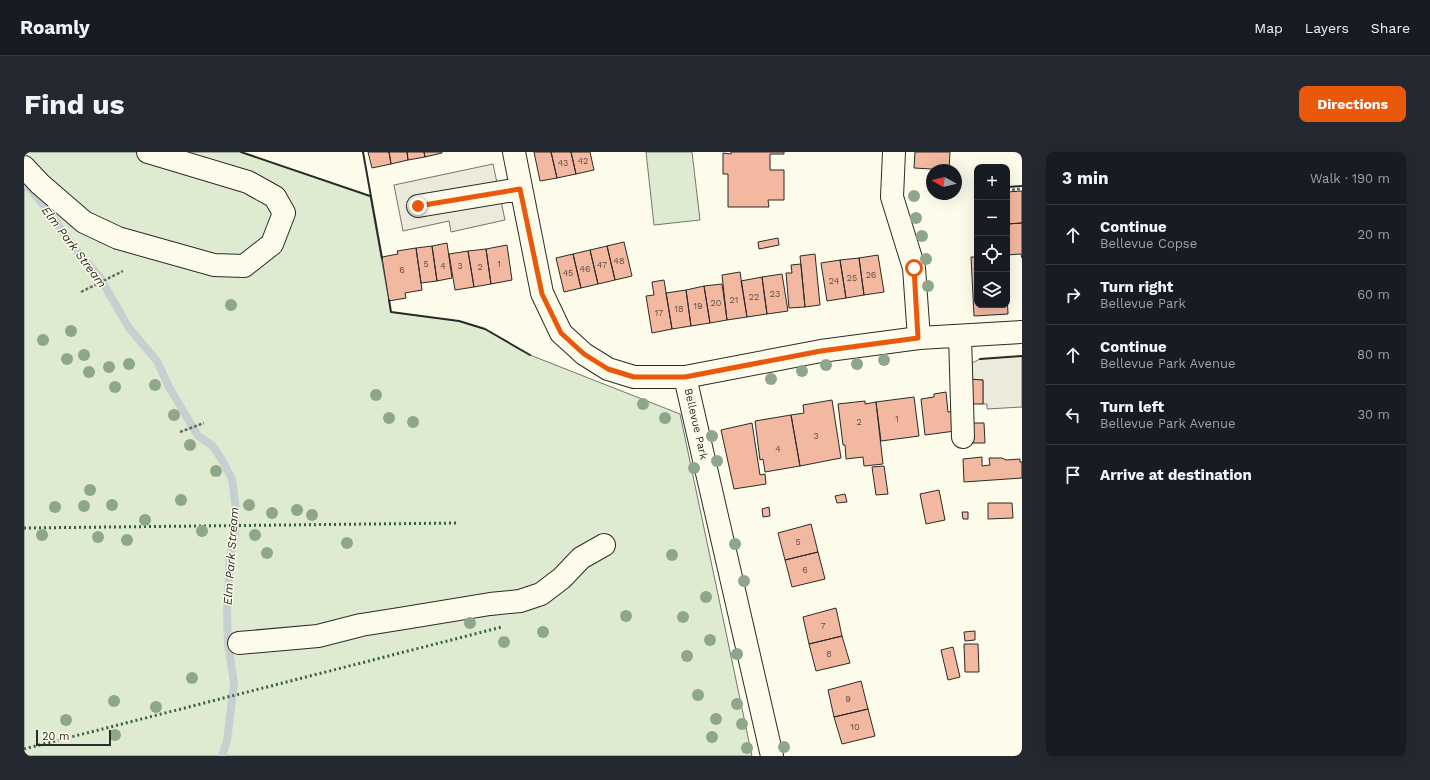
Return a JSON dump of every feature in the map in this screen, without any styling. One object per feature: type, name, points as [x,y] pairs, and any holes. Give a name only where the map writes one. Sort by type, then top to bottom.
[{"type":"street","points":[[24,167],[40,184],[84,222],[118,238],[214,265],[244,266],[272,244],[284,213],[275,197],[248,182],[148,152]]},
{"type":"street","points":[[514,152],[520,189],[542,294],[561,333],[584,354],[608,369],[634,377],[685,377]]},
{"type":"street","points":[[894,152],[892,197],[914,268],[918,338]]},
{"type":"street","points":[[418,206],[520,189]]},
{"type":"street","name":"Bellevue Park","points":[[772,756],[685,377],[821,351],[918,338],[1022,332]]},
{"type":"street","points":[[960,336],[963,436]]},
{"type":"street","points":[[239,643],[318,636],[360,625],[490,604],[520,601],[541,594],[562,578],[581,558],[604,545]]},
{"type":"path","points":[[1010,190],[1022,189]]},
{"type":"path","points":[[81,292],[123,271]]},
{"type":"path","points":[[180,432],[204,423]]},
{"type":"green space","points":[[24,152],[241,152],[370,196],[391,312],[459,321],[485,329],[530,355],[680,414],[752,756],[24,756]]},
{"type":"green space","points":[[646,152],[692,152],[700,220],[654,225]]},
{"type":"shaded area","points":[[493,164],[505,220],[451,232],[449,221],[403,231],[394,185]]},
{"type":"shaded area","points":[[1022,356],[1022,407],[987,409],[987,404],[983,404],[983,380],[968,379],[968,365],[980,359]]},
{"type":"building","points":[[368,152],[389,152],[391,164],[372,168]]},
{"type":"building","points":[[389,152],[407,152],[408,160],[391,164]]},
{"type":"building","points":[[407,152],[424,152],[425,157],[408,160]]},
{"type":"building","points":[[424,152],[442,152],[442,153],[425,157]]},
{"type":"building","points":[[534,152],[551,152],[557,178],[540,181]]},
{"type":"building","points":[[551,152],[571,152],[576,174],[557,178]]},
{"type":"building","points":[[571,152],[590,152],[594,170],[576,174]]},
{"type":"building","points":[[731,152],[784,152],[784,154],[770,154],[770,170],[784,170],[784,200],[768,200],[769,207],[728,207],[728,174],[723,174],[723,153],[731,154]]},
{"type":"building","points":[[915,152],[950,152],[949,164],[926,164],[926,169],[914,168]]},
{"type":"building","points":[[1022,191],[1022,223],[1010,224],[1010,192]]},
{"type":"building","points":[[1022,223],[1022,258],[1021,254],[1010,255],[1010,224]]},
{"type":"building","points":[[778,238],[779,245],[759,249],[758,242]]},
{"type":"building","points":[[624,242],[632,276],[615,280],[607,246]]},
{"type":"building","points":[[447,243],[452,278],[437,281],[432,246]]},
{"type":"building","points":[[507,245],[512,280],[491,284],[486,249]]},
{"type":"building","points":[[432,246],[437,281],[421,283],[416,248]]},
{"type":"building","points":[[607,246],[615,280],[598,284],[590,250]]},
{"type":"building","points":[[416,248],[422,290],[405,293],[406,298],[389,301],[382,257],[398,254],[397,251]]},
{"type":"building","points":[[486,249],[491,284],[474,287],[468,251]]},
{"type":"building","points":[[590,250],[598,284],[581,288],[573,254]]},
{"type":"building","points":[[468,251],[474,287],[455,290],[449,254]]},
{"type":"building","points":[[573,254],[581,288],[564,292],[556,258]]},
{"type":"building","points":[[815,254],[820,305],[805,307],[800,256]]},
{"type":"building","points":[[878,255],[884,292],[864,295],[859,258]]},
{"type":"building","points":[[971,257],[974,257],[974,308],[1008,308],[1008,314],[974,316]]},
{"type":"building","points":[[859,258],[864,295],[846,298],[840,260]]},
{"type":"building","points":[[840,260],[846,298],[827,301],[821,263]]},
{"type":"building","points":[[801,264],[805,307],[789,308],[786,273],[792,273],[791,265]]},
{"type":"building","points":[[740,272],[747,317],[727,320],[722,275]]},
{"type":"building","points":[[782,274],[788,311],[767,314],[762,277]]},
{"type":"building","points":[[762,277],[767,314],[747,317],[741,281]]},
{"type":"building","points":[[664,280],[672,329],[652,333],[646,296],[654,295],[652,282]]},
{"type":"building","points":[[722,284],[727,320],[710,323],[704,286]]},
{"type":"building","points":[[704,286],[710,323],[691,326],[686,290]]},
{"type":"building","points":[[686,290],[691,326],[672,329],[666,293]]},
{"type":"building","points":[[968,379],[983,380],[983,404],[968,404]]},
{"type":"building","points":[[946,392],[948,412],[953,411],[955,431],[925,435],[921,399],[934,397],[934,394]]},
{"type":"building","points":[[914,397],[919,436],[881,441],[876,402]]},
{"type":"building","points":[[832,400],[841,458],[800,466],[791,415],[804,413],[803,405]]},
{"type":"building","points":[[865,401],[865,404],[876,402],[883,464],[864,466],[863,457],[846,459],[838,404]]},
{"type":"building","points":[[791,415],[800,466],[765,472],[763,459],[760,460],[755,421]]},
{"type":"building","points":[[752,423],[760,475],[765,474],[766,484],[734,489],[721,430]]},
{"type":"building","points":[[971,423],[984,423],[985,443],[971,443]]},
{"type":"building","points":[[982,457],[982,466],[990,465],[989,458],[1002,458],[1006,460],[1020,459],[1020,462],[1022,462],[1022,478],[964,482],[963,459]]},
{"type":"building","points":[[884,466],[888,494],[876,495],[872,467]]},
{"type":"building","points":[[939,490],[945,520],[926,524],[920,494]]},
{"type":"building","points":[[845,494],[847,502],[837,503],[835,496]]},
{"type":"building","points":[[988,503],[1012,503],[1013,518],[988,519]]},
{"type":"building","points":[[769,507],[770,516],[763,517],[762,509]]},
{"type":"building","points":[[962,512],[968,512],[968,519],[963,519]]},
{"type":"building","points":[[811,524],[818,552],[785,560],[778,533]]},
{"type":"building","points":[[818,552],[825,579],[792,587],[785,560]]},
{"type":"building","points":[[836,608],[842,636],[809,644],[803,617]]},
{"type":"building","points":[[975,631],[975,640],[965,641],[964,632]]},
{"type":"building","points":[[842,636],[850,663],[816,671],[809,644]]},
{"type":"building","points":[[964,644],[978,644],[979,672],[965,672]]},
{"type":"building","points":[[953,647],[960,677],[948,680],[941,650]]},
{"type":"building","points":[[861,681],[868,709],[834,717],[828,690]]},
{"type":"building","points":[[868,709],[875,736],[842,744],[834,717]]},
{"type":"waterway","name":"Elm Park Stream","points":[[25,183],[47,209],[76,250],[99,276],[129,328],[157,361],[169,387],[198,436],[213,446],[232,479],[236,510],[235,536],[230,555],[227,614],[228,644],[234,683],[227,741],[222,756]]},
{"type":"hedge","points":[[24,528],[457,523]]},
{"type":"hedge","points":[[24,749],[502,627]]},
{"type":"wall","points":[[241,152],[370,196]]},
{"type":"wall","points":[[363,152],[382,258]]},
{"type":"wall","points":[[1010,187],[1022,186]]},
{"type":"wall","points":[[389,300],[391,312],[459,321],[485,329],[530,355]]},
{"type":"wall","points":[[980,359],[1022,356]]},
{"type":"route","points":[[418,206],[520,189],[542,294],[561,333],[584,354],[608,369],[634,377],[685,377],[821,351],[918,338],[914,268]]}]
